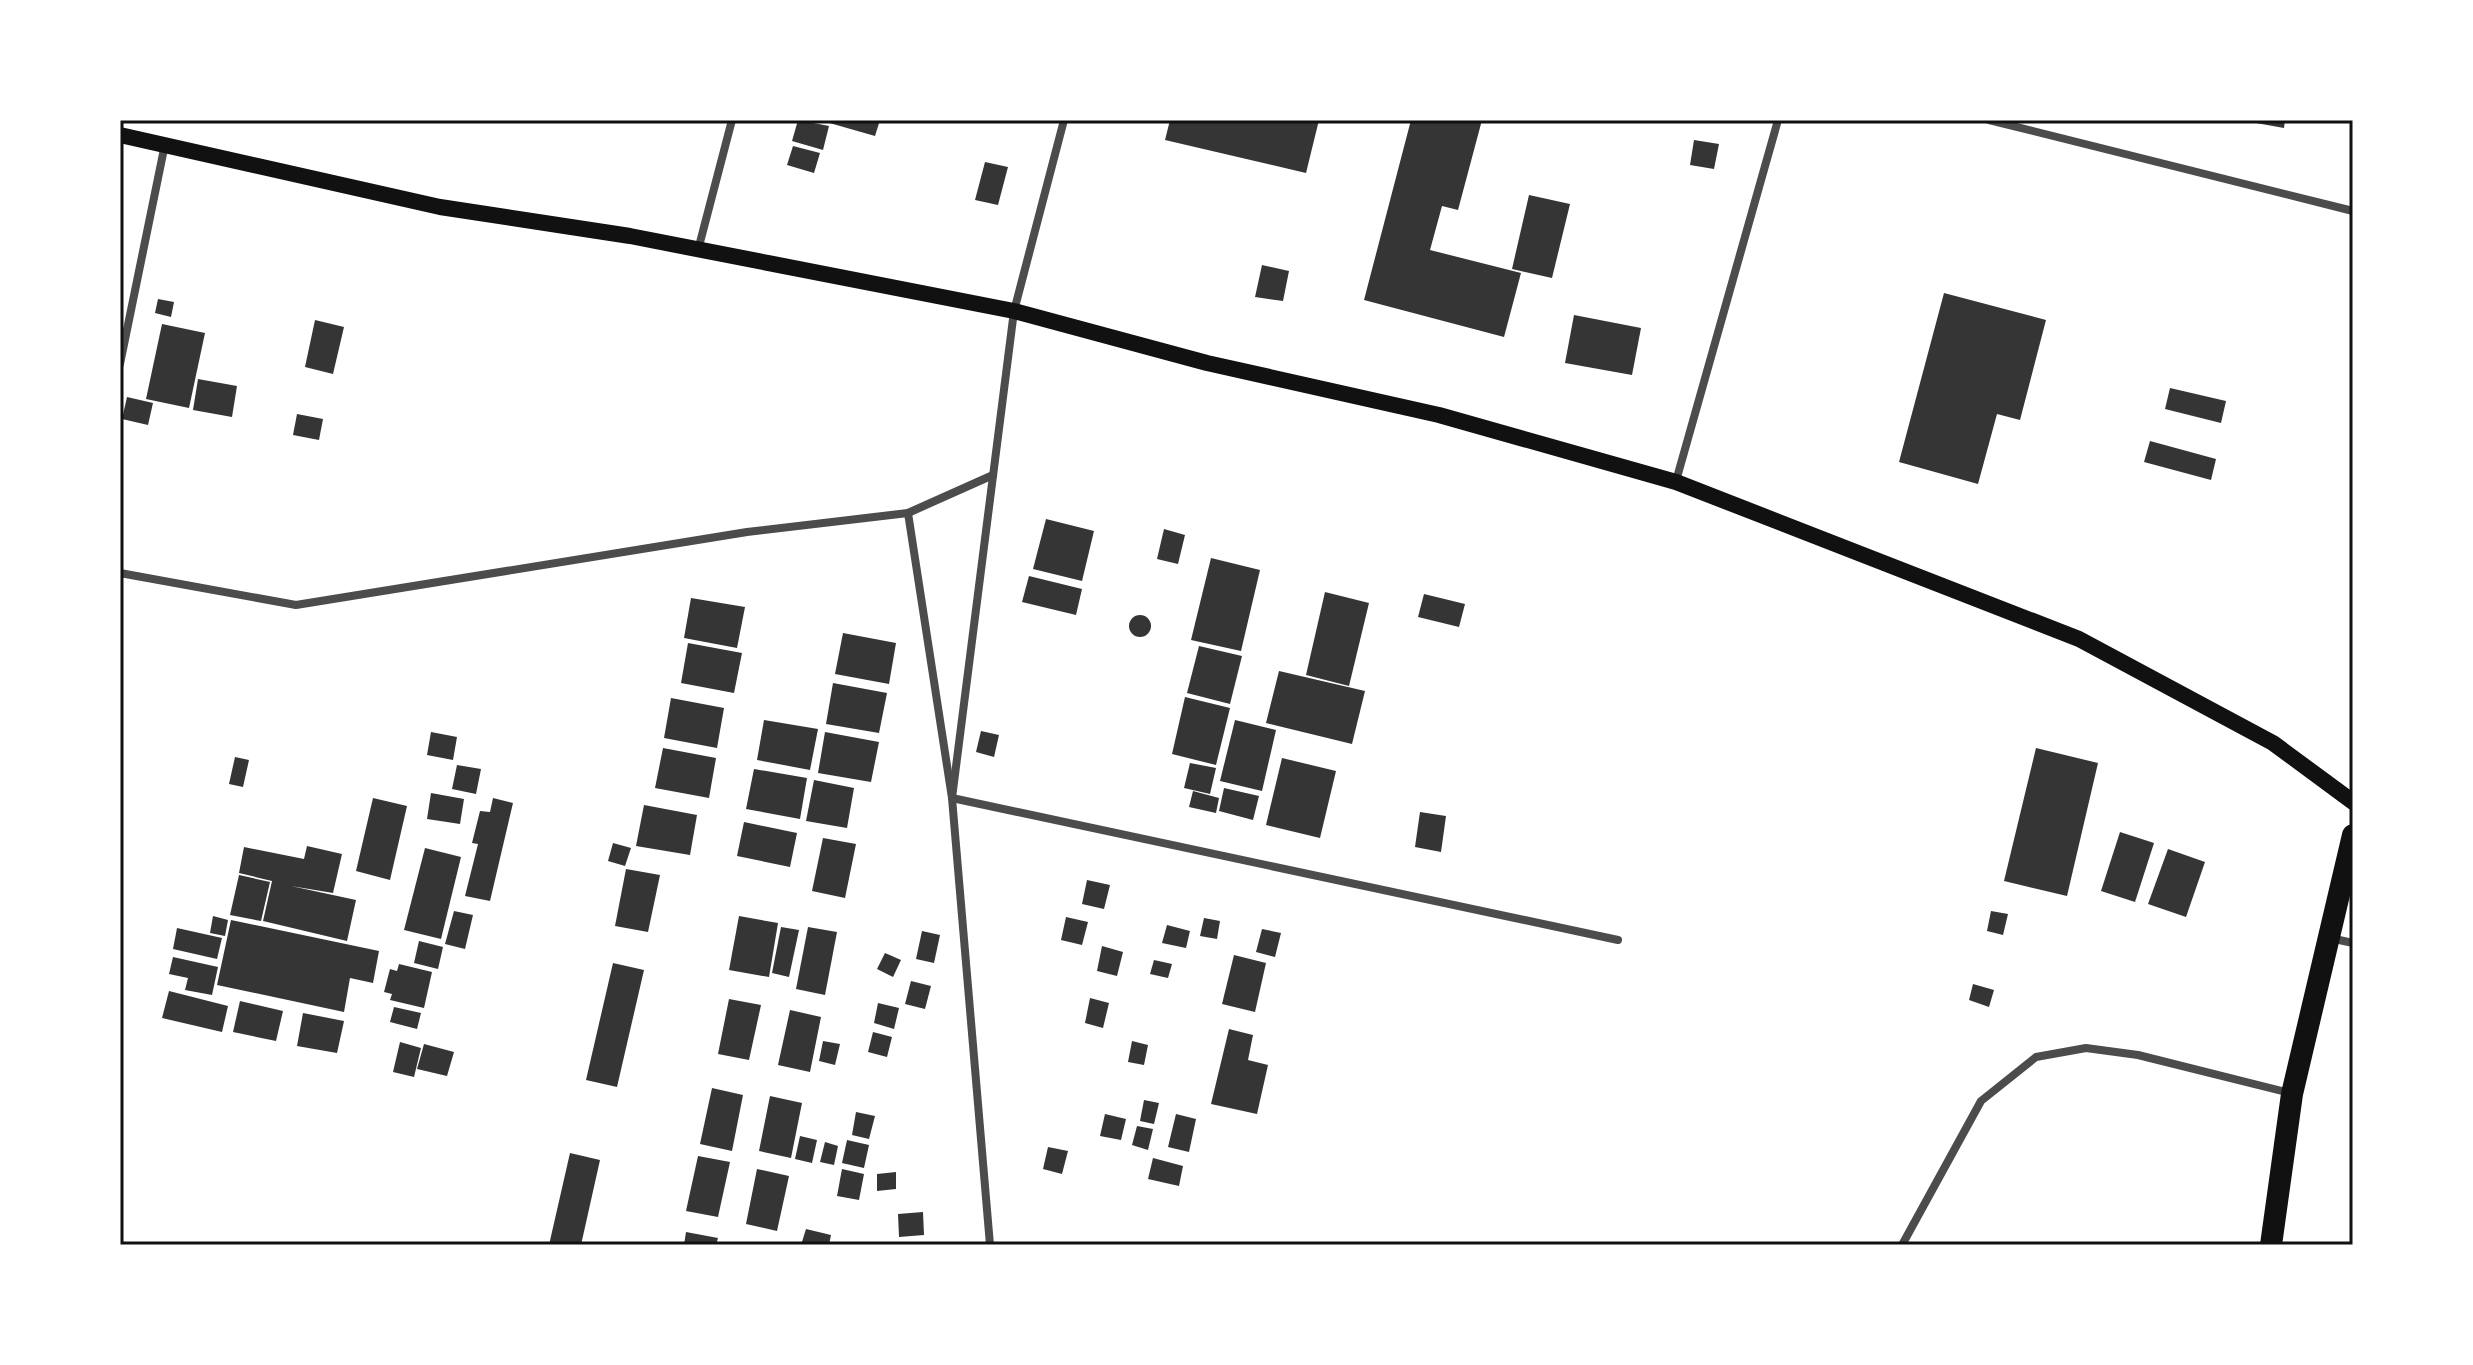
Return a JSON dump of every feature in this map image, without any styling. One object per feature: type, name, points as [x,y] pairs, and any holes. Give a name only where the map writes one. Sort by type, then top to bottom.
[{"type":"highway","points":[[2271,1245],[2292,1094],[2353,835]]},
{"type":"main road","points":[[120,135],[440,207],[698,250],[1014,311],[1207,363],[1439,415],[1676,482],[2079,639],[2273,743],[2353,802]]},
{"type":"street","points":[[698,250],[732,120]]},
{"type":"street","points":[[952,798],[1014,311],[1064,120]]},
{"type":"street","points":[[1676,482],[1778,120]]},
{"type":"street","points":[[1989,120],[2353,211]]},
{"type":"street","points":[[120,364],[165,143]]},
{"type":"street","points":[[120,573],[296,605],[747,532],[908,513],[993,475]]},
{"type":"street","points":[[908,513],[952,798],[990,1245]]},
{"type":"street","points":[[952,798],[1618,940]]},
{"type":"street","points":[[2329,938],[2353,943]]},
{"type":"street","points":[[1902,1245],[1981,1101],[2036,1057],[2086,1048],[2138,1055],[2292,1094]]},
{"type":"building","points":[[798,120],[829,126],[823,150],[792,141]]},
{"type":"building","points":[[819,120],[880,120],[875,136]]},
{"type":"building","points":[[1170,120],[1319,120],[1306,173],[1165,140]]},
{"type":"building","points":[[1411,120],[1482,120],[1458,210],[1442,206],[1430,250],[1521,273],[1504,337],[1364,300]]},
{"type":"building","points":[[2256,120],[2285,120],[2284,128],[2256,123]]},
{"type":"building","points":[[1694,140],[1719,144],[1714,169],[1690,165]]},
{"type":"building","points":[[793,146],[820,153],[814,173],[787,165]]},
{"type":"building","points":[[985,162],[1008,167],[998,205],[975,200]]},
{"type":"building","points":[[1529,195],[1570,204],[1552,278],[1512,269]]},
{"type":"building","points":[[1262,265],[1289,271],[1283,301],[1255,297]]},
{"type":"building","points":[[1944,293],[2046,320],[2020,420],[1997,414],[1978,484],[1899,462]]},
{"type":"building","points":[[158,299],[174,302],[171,317],[155,313]]},
{"type":"building","points":[[1574,315],[1641,328],[1632,375],[1565,363]]},
{"type":"building","points":[[315,320],[344,327],[333,374],[305,367]]},
{"type":"building","points":[[162,324],[205,333],[189,408],[146,399]]},
{"type":"building","points":[[198,379],[237,386],[232,417],[193,410]]},
{"type":"building","points":[[2170,388],[2226,401],[2221,423],[2165,409]]},
{"type":"building","points":[[127,397],[153,403],[148,425],[122,419]]},
{"type":"building","points":[[297,414],[323,419],[319,440],[293,435]]},
{"type":"building","points":[[2150,441],[2216,459],[2211,480],[2144,462]]},
{"type":"building","points":[[1046,519],[1094,531],[1082,581],[1033,569]]},
{"type":"building","points":[[1164,529],[1185,535],[1178,564],[1157,559]]},
{"type":"building","points":[[1211,558],[1260,570],[1241,651],[1191,640]]},
{"type":"building","points":[[1029,576],[1082,589],[1076,615],[1022,602]]},
{"type":"building","points":[[1325,592],[1369,603],[1349,686],[1306,675]]},
{"type":"building","points":[[1424,594],[1465,604],[1459,627],[1418,617]]},
{"type":"building","points":[[691,598],[745,607],[737,648],[684,638]]},
{"type":"building","points":[[1140,615],[1148,618],[1151,626],[1148,634],[1140,637],[1132,634],[1129,626],[1132,618]]},
{"type":"building","points":[[843,633],[896,643],[889,684],[835,674]]},
{"type":"building","points":[[688,643],[742,653],[734,693],[681,683]]},
{"type":"building","points":[[1199,646],[1242,656],[1230,704],[1187,693]]},
{"type":"building","points":[[1279,671],[1365,691],[1352,744],[1266,723]]},
{"type":"building","points":[[833,683],[887,693],[879,733],[826,724]]},
{"type":"building","points":[[1185,697],[1230,708],[1216,765],[1172,754]]},
{"type":"building","points":[[671,698],[724,708],[717,748],[664,738]]},
{"type":"building","points":[[764,720],[818,729],[810,770],[757,760]]},
{"type":"building","points":[[1235,720],[1276,730],[1262,791],[1220,781]]},
{"type":"building","points":[[981,731],[999,735],[994,757],[976,752]]},
{"type":"building","points":[[431,732],[457,737],[453,760],[427,755]]},
{"type":"building","points":[[825,732],[879,742],[871,782],[818,773]]},
{"type":"building","points":[[663,748],[716,758],[709,798],[655,788]]},
{"type":"building","points":[[2036,748],[2098,763],[2067,896],[2004,881]]},
{"type":"building","points":[[235,757],[249,760],[243,787],[229,784]]},
{"type":"building","points":[[1282,758],[1336,771],[1320,838],[1266,825]]},
{"type":"building","points":[[1190,763],[1216,768],[1210,794],[1184,788]]},
{"type":"building","points":[[457,765],[481,769],[476,794],[452,789]]},
{"type":"building","points":[[754,769],[807,778],[800,819],[746,809]]},
{"type":"building","points":[[814,780],[854,788],[847,828],[806,821]]},
{"type":"building","points":[[1224,788],[1259,796],[1253,820],[1219,811]]},
{"type":"building","points":[[1193,791],[1219,798],[1216,813],[1189,807]]},
{"type":"building","points":[[431,793],[464,799],[460,824],[427,819]]},
{"type":"building","points":[[373,798],[407,806],[390,880],[356,871]]},
{"type":"building","points":[[493,798],[513,803],[490,901],[465,896],[478,844],[472,843],[480,811],[490,812]]},
{"type":"building","points":[[644,805],[697,815],[690,855],[636,846]]},
{"type":"building","points":[[1420,812],[1446,816],[1441,852],[1415,847]]},
{"type":"building","points":[[744,822],[797,833],[790,867],[737,856]]},
{"type":"building","points":[[2120,832],[2154,843],[2135,902],[2101,891]]},
{"type":"building","points":[[823,838],[856,844],[845,898],[812,891]]},
{"type":"building","points":[[613,843],[631,848],[625,866],[608,861]]},
{"type":"building","points":[[307,846],[342,854],[333,893],[291,886],[356,900],[347,941],[263,921],[272,881],[239,873],[244,847],[304,859]]},
{"type":"building","points":[[425,848],[461,857],[441,939],[404,930]]},
{"type":"building","points":[[2168,849],[2205,862],[2186,917],[2148,904]]},
{"type":"building","points":[[626,869],[660,875],[648,932],[615,926]]},
{"type":"building","points":[[239,875],[270,882],[261,921],[230,915]]},
{"type":"building","points":[[1087,880],[1110,885],[1104,909],[1082,904]]},
{"type":"building","points":[[454,911],[473,915],[465,949],[445,944]]},
{"type":"building","points":[[1991,911],[2008,914],[2003,935],[1987,931]]},
{"type":"building","points":[[213,916],[228,920],[225,936],[210,933]]},
{"type":"building","points":[[739,916],[778,923],[769,977],[729,970]]},
{"type":"building","points":[[1066,917],[1088,922],[1082,945],[1061,940]]},
{"type":"building","points":[[1204,918],[1220,921],[1217,939],[1200,936]]},
{"type":"building","points":[[231,920],[379,951],[373,983],[350,978],[344,1012],[217,985]]},
{"type":"building","points":[[1167,925],[1190,931],[1186,948],[1162,943]]},
{"type":"building","points":[[781,927],[799,930],[789,977],[772,973]]},
{"type":"building","points":[[808,927],[837,932],[825,995],[796,989]]},
{"type":"building","points":[[177,928],[222,938],[217,959],[173,949]]},
{"type":"building","points":[[1262,929],[1281,933],[1275,957],[1256,952]]},
{"type":"building","points":[[922,931],[940,935],[934,963],[916,959]]},
{"type":"building","points":[[419,941],[443,947],[438,969],[414,963]]},
{"type":"building","points":[[1102,946],[1123,952],[1117,976],[1097,971]]},
{"type":"building","points":[[885,953],[901,960],[893,977],[877,969]]},
{"type":"building","points":[[1234,955],[1266,963],[1255,1012],[1222,1004]]},
{"type":"building","points":[[173,957],[218,967],[212,995],[185,990],[188,978],[169,974]]},
{"type":"building","points":[[1154,960],[1172,964],[1168,978],[1150,974]]},
{"type":"building","points":[[613,963],[644,970],[617,1087],[586,1080]]},
{"type":"building","points":[[399,964],[432,972],[424,1008],[390,1000],[392,994],[384,992],[390,969],[397,971]]},
{"type":"building","points":[[911,981],[931,986],[925,1009],[905,1004]]},
{"type":"building","points":[[1973,984],[1994,990],[1989,1007],[1969,1000]]},
{"type":"building","points":[[169,991],[228,1006],[222,1032],[162,1018]]},
{"type":"building","points":[[1090,998],[1109,1003],[1103,1028],[1085,1023]]},
{"type":"building","points":[[729,999],[761,1005],[749,1060],[718,1054]]},
{"type":"building","points":[[240,1001],[283,1011],[276,1041],[233,1032]]},
{"type":"building","points":[[878,1003],[899,1008],[894,1029],[874,1023]]},
{"type":"building","points":[[394,1007],[421,1013],[417,1029],[390,1022]]},
{"type":"building","points":[[790,1010],[821,1017],[810,1072],[778,1065]]},
{"type":"building","points":[[303,1013],[344,1021],[337,1053],[297,1046]]},
{"type":"building","points":[[1229,1029],[1253,1035],[1248,1060],[1268,1065],[1257,1114],[1211,1104]]},
{"type":"building","points":[[873,1032],[892,1037],[887,1057],[868,1052]]},
{"type":"building","points":[[823,1041],[840,1044],[835,1065],[819,1061]]},
{"type":"building","points":[[1132,1041],[1148,1045],[1144,1065],[1128,1062]]},
{"type":"building","points":[[400,1042],[421,1048],[414,1077],[393,1072]]},
{"type":"building","points":[[424,1044],[454,1052],[447,1076],[417,1069]]},
{"type":"building","points":[[712,1088],[743,1095],[732,1151],[700,1144]]},
{"type":"building","points":[[770,1096],[802,1103],[791,1158],[759,1151]]},
{"type":"building","points":[[1144,1100],[1159,1103],[1154,1124],[1140,1121]]},
{"type":"building","points":[[856,1112],[875,1116],[869,1139],[852,1135]]},
{"type":"building","points":[[1105,1114],[1126,1119],[1121,1140],[1100,1136]]},
{"type":"building","points":[[1176,1114],[1196,1119],[1189,1152],[1168,1147]]},
{"type":"building","points":[[1137,1126],[1153,1129],[1148,1150],[1132,1145]]},
{"type":"building","points":[[800,1136],[817,1140],[812,1163],[795,1159]]},
{"type":"building","points":[[847,1140],[869,1145],[864,1168],[842,1163]]},
{"type":"building","points":[[825,1142],[838,1146],[834,1165],[820,1162]]},
{"type":"building","points":[[1048,1147],[1068,1151],[1062,1174],[1043,1169]]},
{"type":"building","points":[[570,1153],[600,1160],[581,1245],[549,1245]]},
{"type":"building","points":[[698,1156],[730,1162],[718,1217],[686,1211]]},
{"type":"building","points":[[1153,1158],[1183,1166],[1179,1186],[1148,1179]]},
{"type":"building","points":[[757,1169],[789,1176],[777,1231],[746,1224]]},
{"type":"building","points":[[842,1169],[864,1174],[859,1200],[837,1196]]},
{"type":"building","points":[[896,1172],[896,1189],[877,1191],[877,1174]]},
{"type":"building","points":[[923,1212],[924,1235],[899,1237],[898,1214]]},
{"type":"building","points":[[806,1229],[831,1235],[829,1245],[801,1245]]},
{"type":"building","points":[[686,1232],[718,1238],[716,1245],[684,1245]]}]
